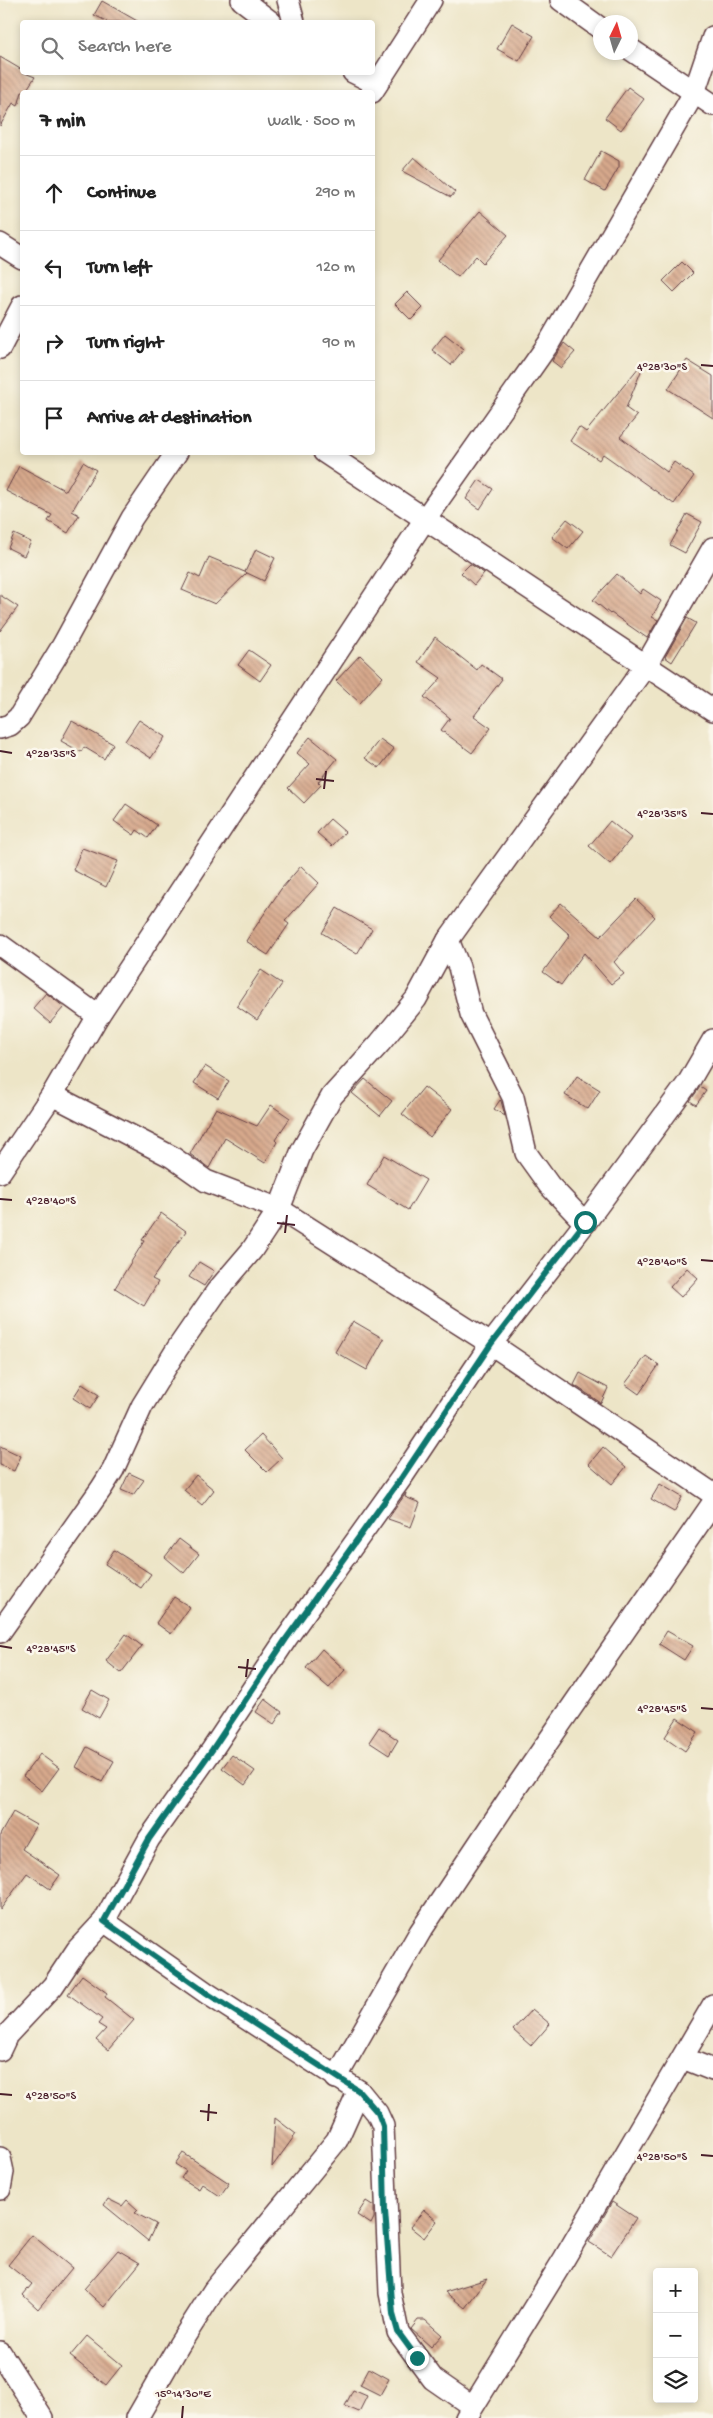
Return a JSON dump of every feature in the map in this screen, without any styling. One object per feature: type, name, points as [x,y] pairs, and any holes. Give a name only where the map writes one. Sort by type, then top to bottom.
[{"type":"street","points":[[242,0],[268,20]]},
{"type":"street","points":[[288,0],[293,20]]},
{"type":"street","points":[[357,75],[375,88],[431,0]]},
{"type":"street","points":[[561,0],[593,23]]},
{"type":"street","points":[[3,1161],[52,1095],[98,1016],[425,519],[549,343],[694,93],[713,37]]},
{"type":"street","points":[[638,54],[713,105]]},
{"type":"street","points":[[0,244],[20,257]]},
{"type":"street","points":[[0,348],[20,310]]},
{"type":"street","points":[[0,728],[10,725],[19,717],[63,644],[132,518],[175,455]]},
{"type":"street","points":[[329,455],[713,710]]},
{"type":"street","points":[[0,1632],[109,1476],[142,1406],[177,1349],[217,1291],[252,1250],[279,1209],[302,1150],[332,1096],[380,1043],[416,999],[448,940],[646,665],[713,548]]},
{"type":"street","points":[[448,940],[459,967],[471,1014],[513,1097],[526,1153],[549,1185],[585,1222]]},
{"type":"street","points":[[0,945],[98,1016]]},
{"type":"street","points":[[0,2050],[7,2036],[53,1986],[77,1950],[104,1921],[149,1839],[212,1750],[286,1639],[402,1477],[491,1344],[585,1222],[688,1083],[713,1040]]},
{"type":"street","points":[[52,1095],[172,1157],[206,1181],[279,1209],[491,1344],[713,1494]]},
{"type":"street","points":[[336,2078],[420,1932],[523,1777],[713,1503]]},
{"type":"street","points":[[104,1921],[208,1994],[359,2091],[378,2113],[383,2126],[390,2293],[398,2332],[433,2379],[469,2412],[530,2316],[595,2207],[641,2124],[683,2058],[713,2005]]},
{"type":"street","points":[[683,2058],[713,2070]]},
{"type":"street","points":[[138,2418],[179,2345],[214,2290],[337,2140],[359,2091]]},
{"type":"street","points":[[0,2158],[3,2172],[0,2189]]},
{"type":"street","points":[[0,2352],[42,2418]]},
{"type":"building","points":[[102,1],[135,20],[104,20],[94,15]]},
{"type":"building","points":[[512,23],[534,36],[519,61],[497,49]]},
{"type":"building","points":[[0,57],[20,69],[20,75],[35,77],[26,90],[20,90],[18,106],[13,103],[0,126]]},
{"type":"building","points":[[628,87],[644,99],[621,130],[605,118]]},
{"type":"building","points":[[601,151],[619,161],[619,167],[605,191],[585,180]]},
{"type":"building","points":[[414,157],[455,192],[451,197],[402,171]]},
{"type":"building","points":[[480,211],[508,235],[483,263],[476,256],[458,277],[438,260]]},
{"type":"building","points":[[682,262],[693,273],[674,292],[663,281]]},
{"type":"building","points":[[407,292],[423,308],[411,320],[395,304]]},
{"type":"building","points":[[445,334],[464,349],[451,365],[432,350]]},
{"type":"building","points":[[564,343],[575,352],[561,368],[552,361]]},
{"type":"building","points":[[687,360],[713,376],[713,418],[668,389]]},
{"type":"building","points":[[639,367],[642,369],[626,408],[637,416],[620,437],[667,472],[674,462],[694,476],[674,504],[603,454],[599,460],[570,441],[579,427],[586,432]]},
{"type":"building","points":[[83,462],[96,470],[72,511],[79,515],[68,533],[48,521],[52,515],[6,491],[19,466],[66,491]]},
{"type":"building","points":[[479,480],[493,489],[480,509],[466,499]]},
{"type":"building","points":[[687,514],[702,522],[685,553],[670,545]]},
{"type":"building","points":[[567,519],[583,531],[568,549],[552,537]]},
{"type":"building","points":[[14,534],[31,542],[24,556],[8,548]]},
{"type":"building","points":[[256,549],[275,558],[264,581],[245,572]]},
{"type":"building","points":[[209,557],[247,573],[215,604],[182,590],[190,573],[200,578]]},
{"type":"building","points":[[470,564],[484,573],[474,585],[461,573]]},
{"type":"building","points":[[617,574],[640,594],[643,589],[661,601],[652,617],[658,620],[647,638],[610,614],[593,600]]},
{"type":"building","points":[[0,595],[18,607],[0,631]]},
{"type":"building","points":[[687,618],[696,623],[672,662],[665,657]]},
{"type":"building","points":[[435,637],[477,670],[481,664],[502,679],[474,716],[491,728],[472,753],[441,730],[450,718],[424,697],[441,678],[418,662]]},
{"type":"building","points":[[249,650],[271,665],[260,681],[238,665]]},
{"type":"building","points":[[360,655],[383,677],[360,703],[336,681]]},
{"type":"building","points":[[139,720],[165,737],[151,758],[125,741]]},
{"type":"building","points":[[72,721],[113,744],[104,759],[84,747],[81,752],[61,741]]},
{"type":"building","points":[[310,737],[337,759],[318,782],[321,785],[304,803],[288,788],[310,764],[297,753]]},
{"type":"building","points":[[380,739],[394,749],[379,768],[365,758]]},
{"type":"building","points":[[126,804],[157,825],[148,838],[137,830],[134,835],[114,821]]},
{"type":"building","points":[[330,819],[345,832],[332,846],[317,833]]},
{"type":"building","points":[[610,821],[631,838],[610,864],[589,846]]},
{"type":"building","points":[[82,848],[118,861],[106,887],[73,870]]},
{"type":"building","points":[[301,866],[319,883],[285,921],[289,924],[268,955],[246,941],[281,889]]},
{"type":"building","points":[[636,899],[655,917],[614,962],[624,974],[611,984],[584,953],[561,985],[543,972],[570,935],[549,916],[561,903],[600,937]]},
{"type":"building","points":[[337,908],[372,929],[357,954],[322,933]]},
{"type":"building","points":[[261,970],[282,984],[257,1020],[237,1006]]},
{"type":"building","points":[[46,993],[64,1007],[50,1023],[33,1008]]},
{"type":"building","points":[[205,1066],[229,1081],[218,1098],[194,1083]]},
{"type":"building","points":[[577,1076],[600,1090],[588,1109],[565,1095]]},
{"type":"building","points":[[365,1079],[392,1101],[380,1116],[352,1093]]},
{"type":"building","points":[[424,1087],[452,1109],[430,1137],[402,1114]]},
{"type":"building","points":[[700,1087],[706,1091],[696,1105],[690,1101]]},
{"type":"building","points":[[501,1101],[505,1116],[494,1109]]},
{"type":"building","points":[[271,1105],[290,1118],[275,1140],[277,1142],[265,1163],[225,1138],[209,1168],[190,1154],[216,1108],[257,1126]]},
{"type":"building","points":[[384,1155],[426,1180],[408,1210],[367,1185]]},
{"type":"building","points":[[161,1213],[186,1231],[152,1279],[158,1282],[144,1306],[115,1288],[144,1241],[142,1240]]},
{"type":"building","points":[[199,1262],[214,1271],[204,1286],[189,1277]]},
{"type":"building","points":[[687,1268],[698,1278],[681,1297],[670,1287]]},
{"type":"building","points":[[353,1321],[384,1339],[367,1370],[335,1352]]},
{"type":"building","points":[[646,1356],[659,1365],[639,1394],[625,1384]]},
{"type":"building","points":[[580,1373],[608,1388],[601,1403],[574,1385]]},
{"type":"building","points":[[82,1384],[99,1395],[90,1409],[73,1398]]},
{"type":"building","points":[[261,1435],[282,1458],[267,1472],[245,1450]]},
{"type":"building","points":[[0,1446],[21,1456],[14,1471],[0,1465]]},
{"type":"building","points":[[603,1447],[626,1467],[612,1484],[589,1464]]},
{"type":"building","points":[[129,1473],[144,1480],[133,1495],[121,1490]]},
{"type":"building","points":[[196,1475],[214,1490],[202,1505],[184,1490]]},
{"type":"building","points":[[660,1484],[682,1497],[674,1512],[651,1499]]},
{"type":"building","points":[[406,1493],[405,1497],[420,1503],[411,1527],[388,1519]]},
{"type":"building","points":[[179,1539],[199,1554],[184,1573],[165,1557]]},
{"type":"building","points":[[114,1550],[151,1574],[141,1588],[105,1564]]},
{"type":"building","points":[[174,1597],[190,1607],[171,1634],[156,1623]]},
{"type":"building","points":[[667,1631],[693,1646],[684,1660],[659,1644]]},
{"type":"building","points":[[126,1634],[142,1646],[121,1673],[106,1661]]},
{"type":"building","points":[[322,1649],[345,1670],[329,1688],[306,1668]]},
{"type":"building","points":[[92,1690],[109,1700],[99,1718],[82,1708]]},
{"type":"building","points":[[265,1699],[282,1712],[274,1724],[256,1712]]},
{"type":"building","points":[[677,1718],[698,1732],[685,1751],[665,1737]]},
{"type":"building","points":[[379,1727],[398,1740],[389,1755],[369,1742]]},
{"type":"building","points":[[87,1747],[114,1761],[102,1782],[76,1767]]},
{"type":"building","points":[[40,1754],[59,1768],[42,1791],[23,1776]]},
{"type":"building","points":[[232,1755],[255,1771],[245,1785],[222,1768]]},
{"type":"building","points":[[13,1812],[36,1825],[22,1849],[60,1875],[50,1889],[27,1873],[0,1910],[0,1835]]},
{"type":"building","points":[[82,1975],[107,1993],[105,1997],[134,2020],[108,2050],[96,2040],[106,2029],[98,2024],[102,2019],[68,1994]]},
{"type":"building","points":[[532,2009],[550,2024],[531,2046],[513,2030]]},
{"type":"building","points":[[275,2118],[296,2134],[272,2167]]},
{"type":"building","points":[[183,2153],[229,2183],[220,2196],[202,2184],[199,2189],[181,2178],[186,2171],[175,2164]]},
{"type":"building","points":[[108,2199],[122,2206],[127,2200],[138,2210],[135,2213],[156,2224],[148,2241],[104,2205]]},
{"type":"building","points":[[366,2201],[374,2206],[374,2218],[371,2224],[357,2215]]},
{"type":"building","points":[[612,2202],[636,2218],[611,2256],[589,2242]]},
{"type":"building","points":[[424,2210],[437,2221],[424,2238],[410,2227]]},
{"type":"building","points":[[32,2235],[72,2268],[38,2309],[23,2295],[32,2284],[8,2265]]},
{"type":"building","points":[[118,2250],[140,2263],[104,2307],[84,2289]]},
{"type":"building","points":[[487,2279],[465,2308],[445,2292]]},
{"type":"building","points":[[418,2320],[425,2320],[442,2335],[431,2347],[411,2329]]},
{"type":"building","points":[[87,2336],[122,2365],[106,2385],[70,2356]]},
{"type":"building","points":[[369,2368],[389,2379],[380,2395],[360,2385]]},
{"type":"building","points":[[353,2390],[367,2396],[359,2412],[345,2406]]},
{"type":"route","points":[[417,2358],[398,2332],[393,2314],[385,2211],[383,2126],[378,2113],[359,2091],[208,1994],[104,1921],[149,1839],[212,1750],[286,1639],[402,1477],[491,1344],[585,1222]]}]
